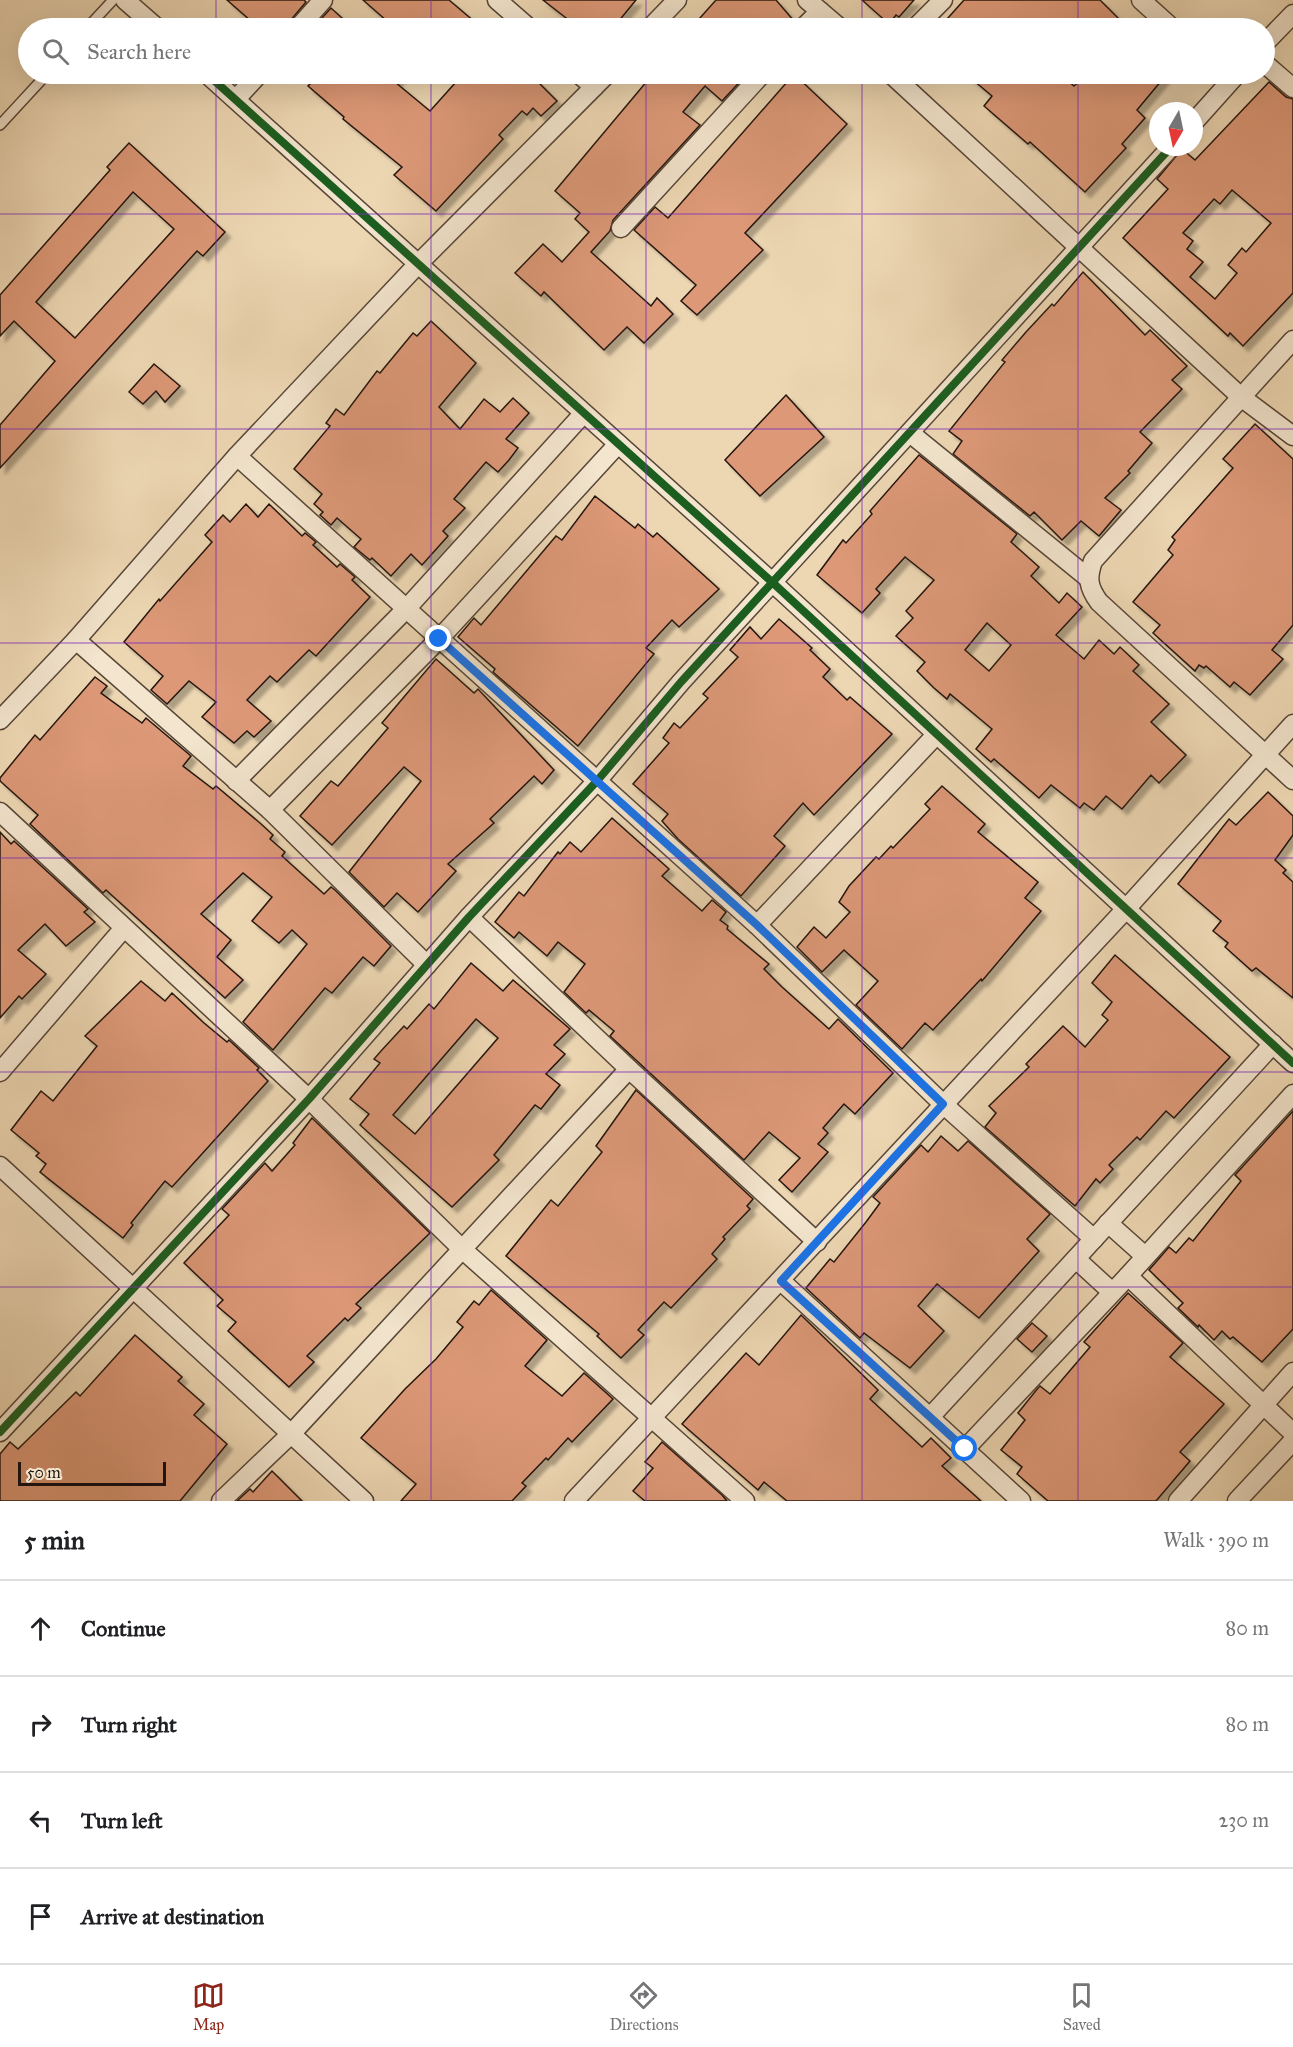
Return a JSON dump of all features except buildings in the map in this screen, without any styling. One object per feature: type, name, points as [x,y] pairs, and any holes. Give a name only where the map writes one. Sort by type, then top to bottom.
[{"type":"street","points":[[125,0],[146,18]]},
{"type":"street","points":[[307,18],[323,0]]},
{"type":"street","points":[[497,0],[518,18]]},
{"type":"street","points":[[660,18],[677,0]]},
{"type":"street","points":[[925,18],[943,0]]},
{"type":"street","points":[[1142,0],[1161,18]]},
{"type":"street","points":[[814,5],[829,18]]},
{"type":"street","points":[[1275,33],[1293,14]]},
{"type":"street","points":[[1275,72],[1293,88]]},
{"type":"street","points":[[219,84],[417,265],[772,582],[935,736],[1293,1063]]},
{"type":"street","points":[[236,99],[250,84]]},
{"type":"street","points":[[591,84],[594,87]]},
{"type":"street","points":[[0,720],[76,640],[237,456],[417,265],[597,84]]},
{"type":"street","points":[[621,228],[753,84]]},
{"type":"street","points":[[902,84],[1241,397],[1293,436]]},
{"type":"street","points":[[1203,110],[1223,84]]},
{"type":"street","points":[[0,1432],[309,1099],[470,916],[597,781],[681,682],[1163,156]]},
{"type":"street","points":[[1087,577],[1093,561],[1293,340]]},
{"type":"street","points":[[236,781],[407,608],[583,414]]},
{"type":"street","points":[[910,433],[1087,577],[1091,590],[1099,602],[1293,780]]},
{"type":"street","points":[[270,810],[439,639],[618,444]]},
{"type":"street","points":[[237,456],[757,925],[943,1104],[1094,1239]]},
{"type":"street","points":[[76,640],[270,810],[427,965]]},
{"type":"street","points":[[574,1501],[1125,910],[1293,724]]},
{"type":"street","points":[[757,925],[935,736]]},
{"type":"street","points":[[0,812],[123,929],[309,1099],[462,1249],[650,1419],[745,1501]]},
{"type":"street","points":[[470,916],[628,1069],[817,1242]]},
{"type":"street","points":[[0,1072],[123,929]]},
{"type":"street","points":[[931,1416],[1077,1260],[1108,1223],[1273,1044]]},
{"type":"street","points":[[221,1501],[291,1434],[628,1069]]},
{"type":"street","points":[[965,1449],[1128,1276],[1293,1094]]},
{"type":"street","points":[[0,1166],[134,1286],[364,1501]]},
{"type":"street","points":[[1108,1223],[1145,1256]]},
{"type":"street","points":[[1077,1260],[1112,1292]]},
{"type":"street","points":[[1128,1276],[1293,1433]]},
{"type":"street","points":[[781,1281],[931,1416],[1021,1501]]},
{"type":"street","points":[[1178,1501],[1293,1371]]},
{"type":"street","points":[[1237,1501],[1293,1441]]},
{"type":"lane","points":[[96,18],[113,0]]},
{"type":"lane","points":[[0,125],[38,84]]},
{"type":"cycle path","points":[[218,84],[772,582],[1293,1063]]},
{"type":"cycle path","points":[[0,1432],[309,1099],[469,917],[597,781],[681,682],[1163,156]]},
{"type":"route","points":[[439,639],[757,925],[943,1104],[781,1281],[965,1449]]}]
